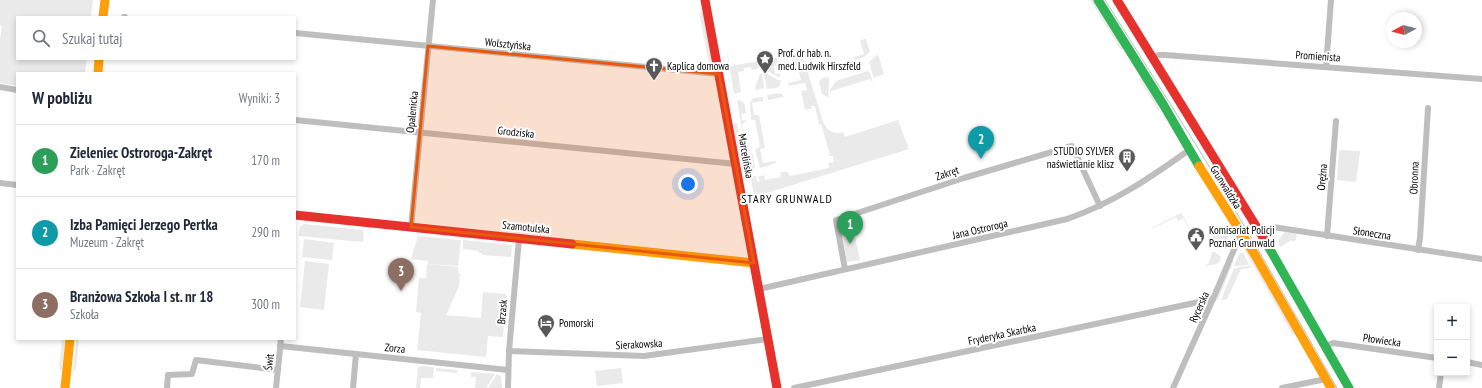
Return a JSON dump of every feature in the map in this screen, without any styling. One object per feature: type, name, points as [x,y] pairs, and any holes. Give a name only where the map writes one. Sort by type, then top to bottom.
[{"type":"street","points":[[103,16],[105,0]]},
{"type":"street","name":"Opalenicka","points":[[411,227],[433,0]]},
{"type":"street","name":"Marcelińska","points":[[705,0],[777,388]]},
{"type":"street","name":"Grunwaldzka","points":[[1098,0],[1255,255],[1331,388]]},
{"type":"street","name":"Grunwaldzka","points":[[1117,0],[1260,232],[1349,388]]},
{"type":"street","points":[[1326,67],[1331,0]]},
{"type":"street","name":"Wolsztyńska","points":[[296,34],[719,74]]},
{"type":"street","name":"Promienista","points":[[1153,58],[1158,55],[1482,79]]},
{"type":"street","points":[[98,72],[99,60]]},
{"type":"street","points":[[0,87],[16,90]]},
{"type":"street","points":[[1162,104],[1175,96]]},
{"type":"street","name":"Obronna","points":[[1418,250],[1428,108]]},
{"type":"street","name":"Grodziska","points":[[296,120],[736,164]]},
{"type":"street","name":"Orężna","points":[[1327,236],[1336,121]]},
{"type":"street","name":"Zakręt","points":[[845,269],[836,220],[1072,146],[1100,206]]},
{"type":"street","name":"Jana Ostroroga","points":[[759,289],[1067,219],[1100,206],[1138,185],[1189,150]]},
{"type":"street","points":[[0,183],[16,185]]},
{"type":"street","name":"Szamotulska","points":[[296,215],[754,263]]},
{"type":"street","name":"Słoneczna","points":[[1260,232],[1272,228],[1482,259]]},
{"type":"street","name":"Rycerska","points":[[1173,388],[1241,233]]},
{"type":"street","name":"Brzask","points":[[508,388],[509,351],[519,239]]},
{"type":"street","name":"Fryderyka Skarbka","points":[[794,388],[1213,299]]},
{"type":"street","name":"Sierakowska","points":[[509,351],[644,356],[768,339]]},
{"type":"street","points":[[65,388],[70,340]]},
{"type":"street","name":"Zorza","points":[[281,342],[356,354],[508,370]]},
{"type":"street","name":"Świt","points":[[276,388],[281,342]]},
{"type":"street","name":"Płowiecka","points":[[1325,346],[1333,343],[1434,358]]},
{"type":"street","points":[[353,388],[356,354]]},
{"type":"street","points":[[167,388],[168,375],[192,374],[196,360],[278,370]]},
{"type":"street","points":[[1470,363],[1482,365]]},
{"type":"street","points":[[1439,388],[1441,376]]},
{"type":"street","points":[[1282,388],[1326,379]]},
{"type":"highlighted area","points":[[428,46],[719,74],[754,263],[411,227]]},
{"type":"shaded area","points":[[0,0],[93,0],[91,16],[16,16],[16,60],[87,60],[85,72],[16,72],[16,86],[0,83],[0,40],[2,26],[0,25]]},
{"type":"shaded area","points":[[1090,0],[1094,0],[1124,48],[1121,50]]},
{"type":"shaded area","points":[[699,12],[703,12],[713,68],[712,71],[710,68]]},
{"type":"shaded area","points":[[724,35],[730,66],[777,58],[778,65],[774,66],[775,74],[780,73],[780,77],[767,71],[767,67],[763,65],[752,70],[751,67],[744,68],[744,71],[738,72],[741,92],[734,94]]},
{"type":"shaded area","points":[[866,39],[870,52],[864,57],[855,60],[854,57],[864,54],[860,40]]},
{"type":"shaded area","points":[[802,53],[823,122],[831,132],[843,132],[845,137],[898,120],[909,149],[754,197],[751,177],[756,176],[757,182],[760,181],[758,177],[764,175],[765,180],[781,177],[780,172],[787,172],[790,176],[829,168],[828,163],[834,162],[833,156],[828,156],[830,155],[821,124],[819,125],[815,106],[811,106],[812,108],[805,110],[801,91],[807,90],[805,83],[789,86],[788,83],[801,80],[798,68],[786,70],[784,64],[787,63],[788,67],[796,65],[795,57],[782,59],[782,57]]},
{"type":"shaded area","points":[[878,54],[884,74],[874,78],[875,82],[869,62]]},
{"type":"shaded area","points":[[868,71],[873,83],[870,79],[831,91],[831,96],[830,90],[836,81]]},
{"type":"shaded area","points":[[766,73],[778,80],[781,80],[780,85],[777,88],[767,89],[764,74]]},
{"type":"shaded area","points":[[760,74],[762,74],[764,88],[756,90],[755,87]]},
{"type":"shaded area","points":[[828,76],[829,97],[827,97],[822,94],[819,82],[821,79]]},
{"type":"shaded area","points":[[1142,77],[1162,109],[1159,111],[1139,79]]},
{"type":"shaded area","points":[[779,93],[784,97],[768,100],[767,95]]},
{"type":"shaded area","points":[[763,97],[763,101],[752,103],[754,115],[759,115],[765,148],[760,149],[763,163],[776,161],[776,163],[760,168],[755,150],[760,146],[755,120],[751,120],[750,103],[753,98]]},
{"type":"shaded area","points":[[737,100],[742,101],[745,105],[746,113],[741,114],[742,120],[747,121],[742,124],[748,153],[753,155],[755,169],[749,170]]},
{"type":"shaded area","points":[[737,123],[743,155],[739,155],[733,124]]},
{"type":"shaded area","points":[[1339,150],[1360,151],[1356,182],[1337,180]]},
{"type":"shaded area","points":[[1181,213],[1197,240],[1183,218],[1178,221],[1176,217],[1152,229],[1152,228]]},
{"type":"shaded area","points":[[304,224],[362,230],[364,233],[363,242],[299,236],[300,227]]},
{"type":"shaded area","points":[[853,226],[860,260],[847,262],[841,229]]},
{"type":"shaded area","points":[[1285,232],[1297,234],[1296,240],[1293,242],[1292,240],[1280,247],[1278,240]]},
{"type":"shaded area","points":[[1230,233],[1225,248],[1215,240],[1208,238]]},
{"type":"shaded area","points":[[418,236],[461,240],[458,266],[428,264],[428,261],[411,259]]},
{"type":"shaded area","points":[[304,239],[334,243],[332,260],[302,257]]},
{"type":"shaded area","points":[[463,240],[512,245],[511,257],[483,255],[478,251],[463,249]]},
{"type":"shaded area","points":[[1243,247],[1247,249],[1295,334],[1293,335]]},
{"type":"shaded area","points":[[1212,252],[1215,252],[1221,257],[1219,263],[1204,267],[1209,263]]},
{"type":"shaded area","points":[[1243,252],[1249,265],[1234,266],[1239,254]]},
{"type":"shaded area","points":[[1234,260],[1218,300],[1216,300],[1231,262]]},
{"type":"shaded area","points":[[305,261],[329,264],[324,310],[300,307]]},
{"type":"shaded area","points":[[427,264],[458,267],[458,273],[460,273],[459,286],[446,315],[481,318],[483,292],[506,294],[503,337],[488,336],[486,357],[417,350],[421,313],[416,312],[419,278],[426,278]]},
{"type":"shaded area","points":[[1250,266],[1251,268],[1241,269],[1227,299],[1221,300],[1234,268],[1236,269],[1238,267]]},
{"type":"shaded area","points":[[62,340],[65,340],[62,370],[59,369]]},
{"type":"shaded area","points":[[76,340],[79,340],[76,369],[73,371]]},
{"type":"shaded area","points":[[421,366],[434,367],[433,378],[421,378],[420,388],[416,388],[418,368]]},
{"type":"shaded area","points":[[436,368],[457,370],[457,373],[436,371]]},
{"type":"shaded area","points":[[621,368],[623,383],[597,386],[595,371]]},
{"type":"shaded area","points":[[471,372],[495,374],[486,388],[475,388],[476,377],[471,377]]},
{"type":"shaded area","points":[[497,374],[501,376],[502,388],[488,388]]},
{"type":"tram line","points":[[1105,0],[1201,153],[1337,388]]},
{"type":"traffic: fast","points":[[1098,0],[1163,104],[1199,166]]},
{"type":"traffic: fast","points":[[1264,239],[1349,388]]},
{"type":"traffic: slow","points":[[103,16],[105,0]]},
{"type":"traffic: slow","points":[[98,72],[99,60]]},
{"type":"traffic: slow","points":[[1199,166],[1255,255],[1331,388]]},
{"type":"traffic: slow","points":[[572,244],[754,263]]},
{"type":"traffic: slow","points":[[65,388],[70,340]]},
{"type":"traffic: jam","points":[[705,0],[777,388]]},
{"type":"traffic: jam","points":[[1117,0],[1264,239]]},
{"type":"traffic: jam","points":[[296,215],[572,244]]},
{"type":"place","name":"Prof. dr hab. n. med. Ludwik Hirszfeld","points":[[765,74]]},
{"type":"place","name":"Kaplica domowa","points":[[654,81]]},
{"type":"place","name":"Izba Pamięci Jerzego Pertka","points":[[981,159]]},
{"type":"place","name":"STUDIO SYLVER naświetlanie klisz","points":[[1127,172]]},
{"type":"place","name":"Zieleniec Ostroroga-Zakręt","points":[[850,244]]},
{"type":"place","name":"Komisariat Policji Poznań Grunwald","points":[[1196,251]]},
{"type":"place","name":"Branżowa Szkoła I st. nr 18","points":[[401,291]]},
{"type":"place","name":"Pomorski","points":[[546,338]]},
{"type":"district","name":"STARY GRUNWALD","points":[[787,199]]}]
